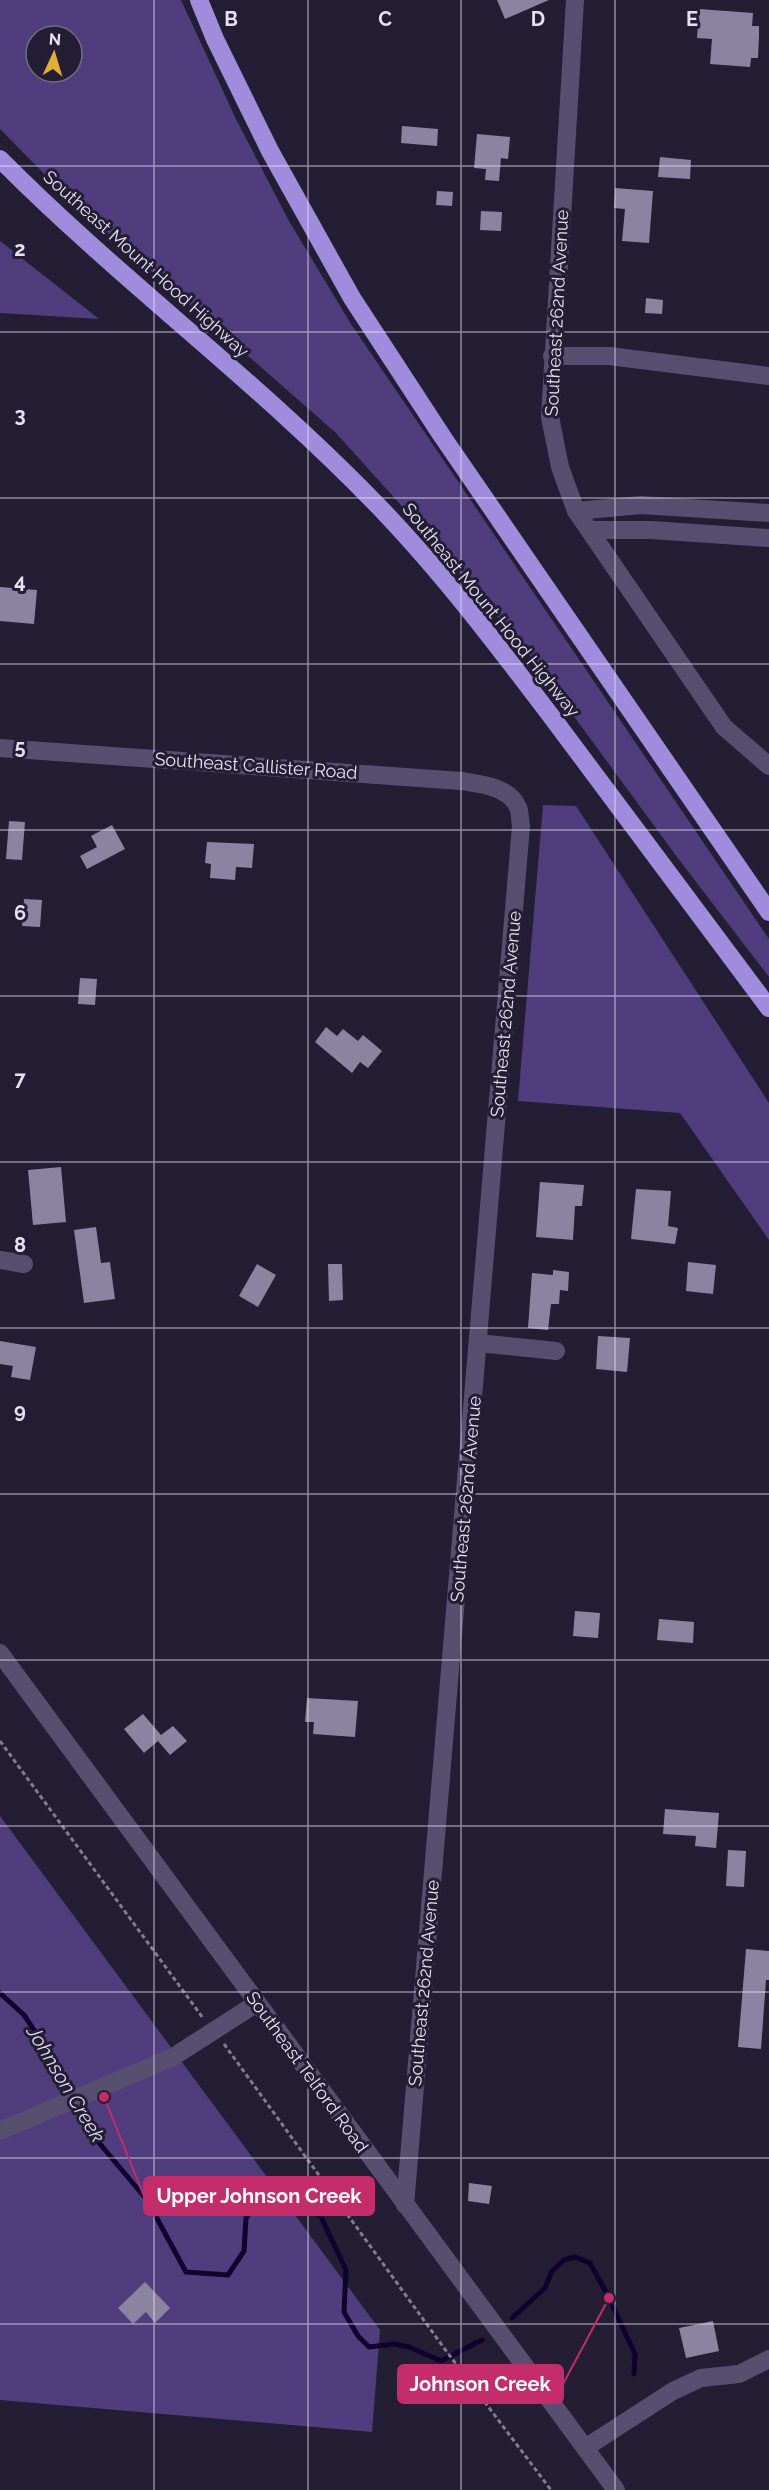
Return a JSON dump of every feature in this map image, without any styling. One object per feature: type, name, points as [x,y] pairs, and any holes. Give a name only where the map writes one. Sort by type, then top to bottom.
[{"type":"highway","points":[[199,0],[219,48],[270,151],[352,298],[449,445],[769,912]]},
{"type":"highway","name":"Southeast Mount Hood Highway","points":[[0,159],[81,235],[295,425],[384,511],[509,660],[769,1008]]},
{"type":"street","name":"Southeast 262nd Avenue","points":[[575,0],[550,417],[560,467],[576,511],[724,727],[769,766]]},
{"type":"street","points":[[552,356],[609,356],[769,376]]},
{"type":"street","points":[[576,511],[641,505],[769,513]]},
{"type":"street","points":[[590,530],[651,530],[769,538]]},
{"type":"street","name":"Southeast Callister Road","points":[[0,748],[461,781],[493,786],[509,795]]},
{"type":"street","name":"Southeast 262nd Avenue","points":[[405,2205],[521,826],[518,806],[509,795]]},
{"type":"street","points":[[0,1260],[24,1264]]},
{"type":"street","points":[[478,1343],[556,1351]]},
{"type":"street","name":"Southeast Telford Road","points":[[3,1665],[616,2490]]},
{"type":"street","points":[[0,2132],[182,2052],[256,2003]]},
{"type":"street","points":[[585,2448],[682,2387],[701,2378],[739,2374],[769,2359]]},
{"type":"path","points":[[444,2348],[551,2490]]},
{"type":"shaded area","points":[[0,0],[181,0],[236,119],[289,221],[351,324],[769,939],[769,977],[677,857],[529,655],[445,554],[336,433],[68,198],[0,129]]},
{"type":"shaded area","points":[[0,241],[99,319],[0,313]]},
{"type":"shaded area","points":[[543,805],[576,806],[769,1103],[769,1240],[680,1113],[518,1101]]},
{"type":"shaded area","points":[[0,1816],[380,2330],[372,2432],[0,2400]]},
{"type":"building","points":[[497,0],[549,0],[505,19]]},
{"type":"building","points":[[699,9],[753,13],[752,26],[759,26],[758,58],[751,58],[750,67],[710,64],[712,39],[697,38]]},
{"type":"building","points":[[402,126],[438,129],[437,146],[401,143]]},
{"type":"building","points":[[477,134],[510,137],[508,159],[501,158],[499,181],[485,180],[486,169],[474,168]]},
{"type":"building","points":[[660,157],[691,160],[690,179],[658,177]]},
{"type":"building","points":[[615,188],[653,191],[649,243],[622,241],[625,209],[614,208]]},
{"type":"building","points":[[437,191],[453,192],[452,206],[436,205]]},
{"type":"building","points":[[481,211],[502,212],[501,231],[480,230]]},
{"type":"building","points":[[646,298],[663,300],[662,314],[645,313]]},
{"type":"building","points":[[0,587],[37,590],[34,624],[0,621]]},
{"type":"building","points":[[9,821],[25,822],[22,860],[6,859]]},
{"type":"building","points":[[112,825],[125,849],[87,869],[80,856],[97,847],[91,836]]},
{"type":"building","points":[[207,842],[254,844],[252,868],[236,867],[235,880],[210,878],[211,864],[205,863]]},
{"type":"building","points":[[24,899],[42,900],[40,927],[22,926]]},
{"type":"building","points":[[80,978],[97,979],[95,1005],[78,1004]]},
{"type":"building","points":[[326,1027],[337,1036],[343,1029],[358,1041],[363,1035],[382,1051],[368,1068],[360,1062],[352,1073],[315,1042]]},
{"type":"building","points":[[61,1167],[66,1222],[33,1225],[28,1170]]},
{"type":"building","points":[[540,1182],[584,1185],[582,1206],[575,1206],[573,1240],[536,1237]]},
{"type":"building","points":[[636,1189],[671,1191],[668,1226],[678,1228],[675,1244],[631,1239]]},
{"type":"building","points":[[96,1227],[101,1263],[110,1262],[115,1299],[84,1303],[74,1230]]},
{"type":"building","points":[[688,1262],[716,1265],[713,1294],[686,1291]]},
{"type":"building","points":[[257,1264],[276,1275],[258,1307],[239,1296]]},
{"type":"building","points":[[328,1264],[342,1264],[343,1300],[329,1301]]},
{"type":"building","points":[[553,1270],[569,1272],[568,1291],[560,1290],[559,1304],[551,1304],[548,1330],[528,1328],[532,1273],[553,1275]]},
{"type":"building","points":[[598,1336],[630,1338],[627,1372],[596,1369]]},
{"type":"building","points":[[0,1341],[36,1347],[30,1380],[11,1377],[13,1366],[0,1364]]},
{"type":"building","points":[[575,1611],[600,1613],[598,1638],[573,1636]]},
{"type":"building","points":[[659,1619],[694,1622],[693,1643],[657,1640]]},
{"type":"building","points":[[307,1698],[358,1701],[355,1737],[313,1734],[314,1722],[305,1722]]},
{"type":"building","points":[[143,1714],[161,1735],[173,1726],[187,1741],[170,1755],[158,1741],[144,1753],[124,1729]]},
{"type":"building","points":[[665,1809],[719,1813],[716,1848],[695,1846],[696,1836],[663,1834]]},
{"type":"building","points":[[728,1850],[746,1851],[744,1887],[726,1886]]},
{"type":"building","points":[[746,1949],[769,1951],[769,1980],[766,1980],[761,2049],[738,2047]]},
{"type":"building","points":[[469,2183],[492,2186],[489,2204],[468,2201]]},
{"type":"building","points":[[145,2282],[170,2308],[155,2323],[146,2312],[133,2324],[118,2308]]},
{"type":"building","points":[[713,2321],[719,2351],[686,2358],[679,2328]]},
{"type":"waterway","name":"Johnson Creek","points":[[0,1993],[24,2015],[57,2065],[79,2105],[90,2132],[147,2200],[186,2272],[228,2275],[244,2251],[246,2218],[264,2193],[296,2196],[321,2217],[346,2270],[344,2312],[358,2336],[369,2347],[394,2344],[409,2347],[441,2361],[482,2340]]},
{"type":"waterway","name":"Johnson Creek","points":[[512,2318],[545,2288],[552,2271],[564,2260],[575,2257],[590,2263],[635,2354],[634,2374]]},
{"type":"place","name":"Upper Johnson Creek","points":[[104,2097]]},
{"type":"place","name":"Johnson Creek","points":[[609,2298]]}]
